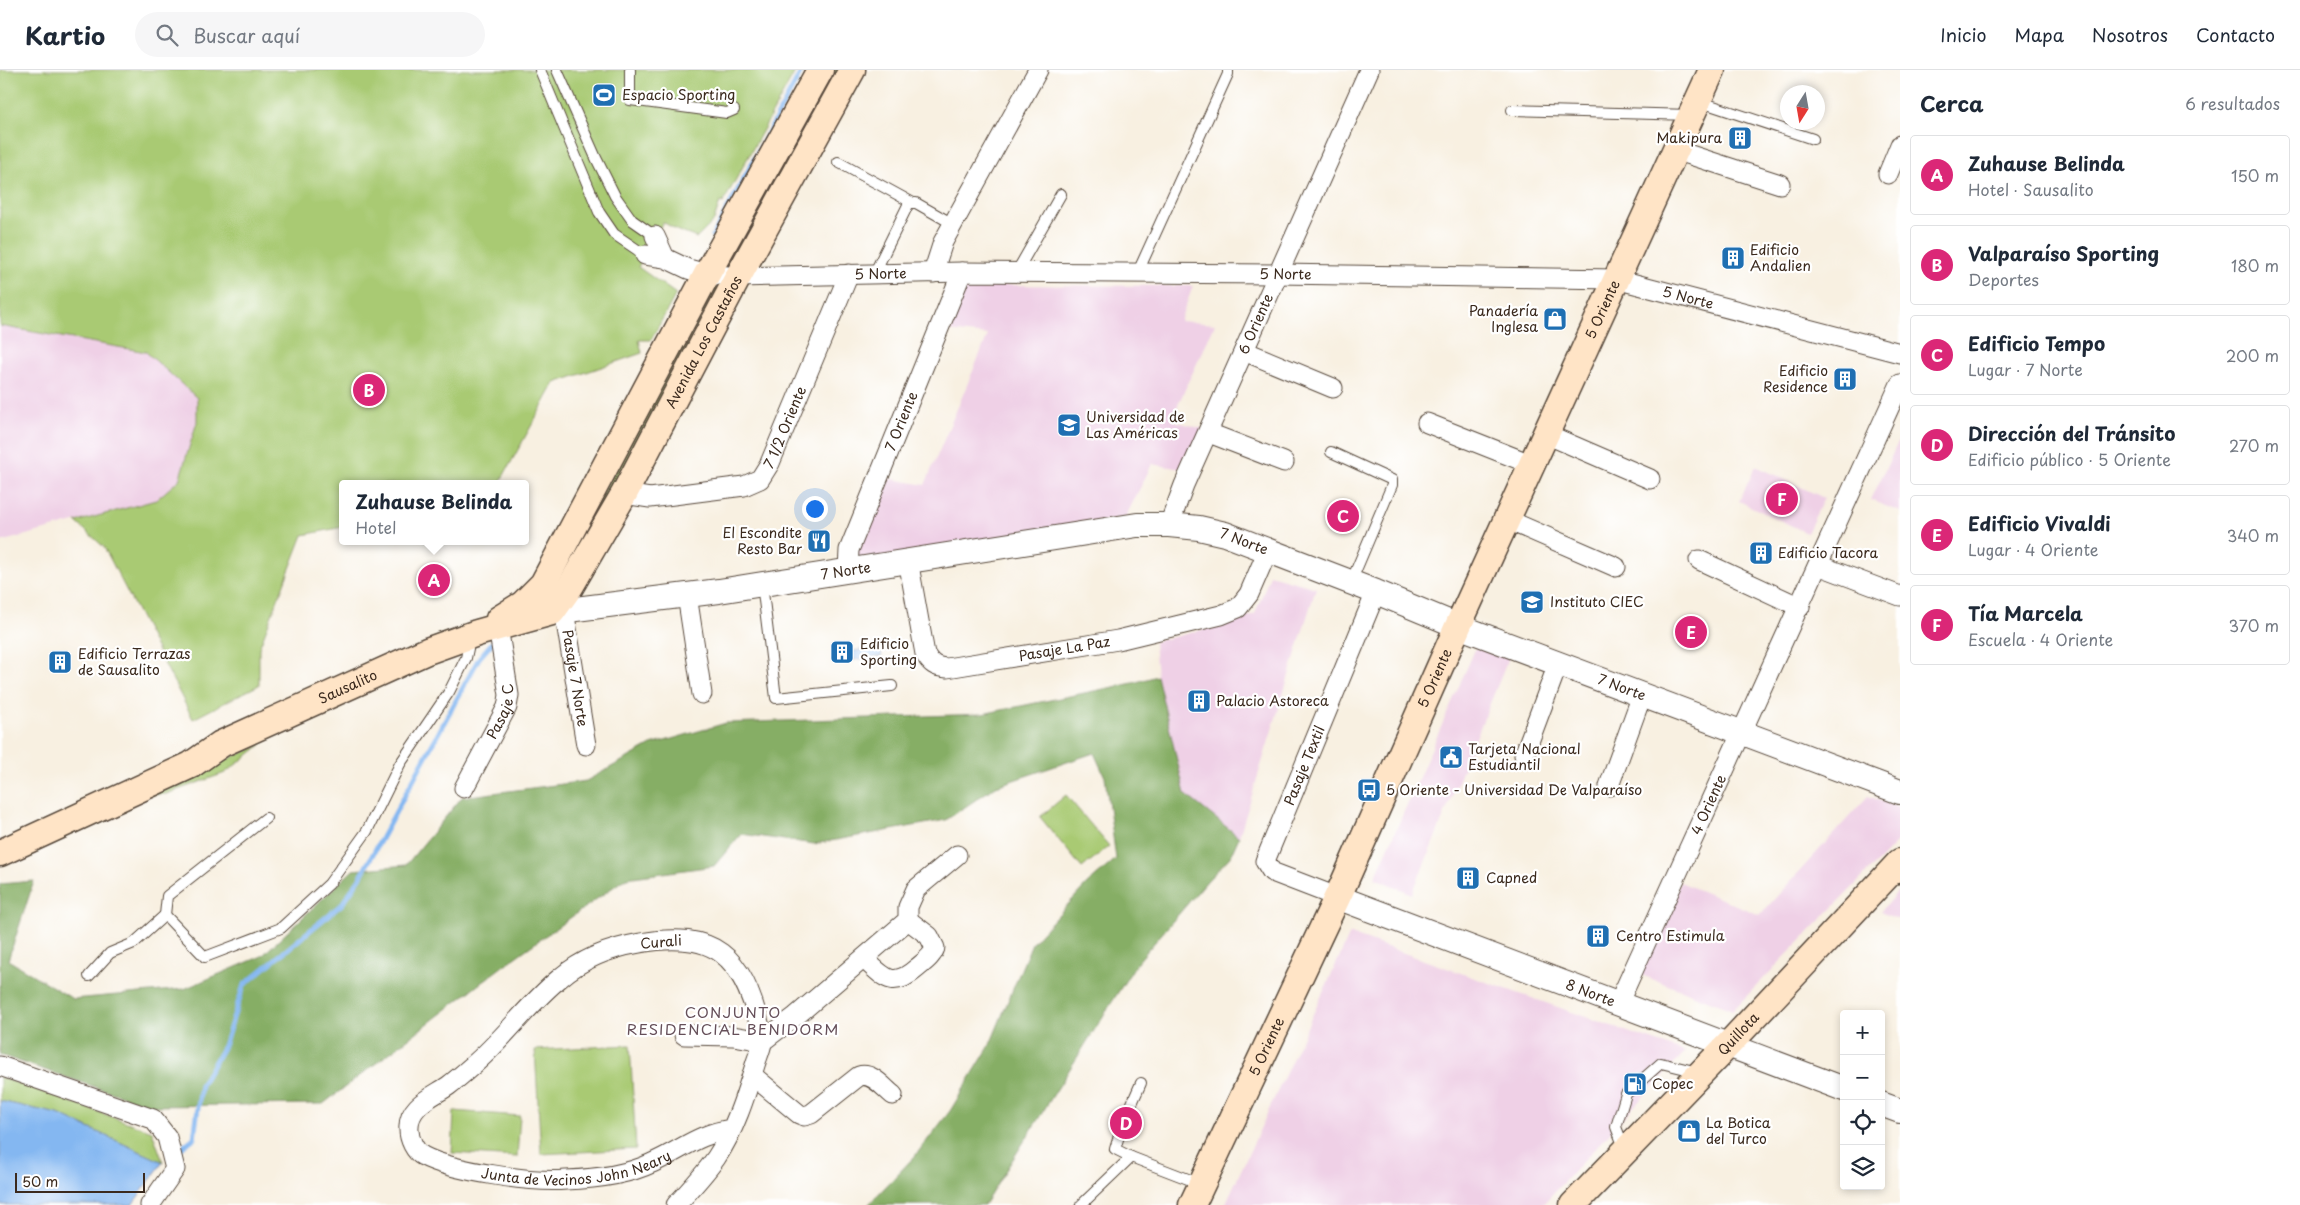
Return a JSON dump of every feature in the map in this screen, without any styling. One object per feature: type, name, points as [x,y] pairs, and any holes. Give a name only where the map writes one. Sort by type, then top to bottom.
[{"type":"main road","name":"Avenida Los Castaños","points":[[543,584],[707,274],[820,70]]},
{"type":"main road","name":"Avenida Los Castaños","points":[[558,611],[624,494],[738,277],[852,70]]},
{"type":"main road","name":"5 Oriente","points":[[1197,1195],[1337,898],[1458,626],[1712,70]]},
{"type":"main road","name":"Sausalito","points":[[482,632],[523,604],[543,584]]},
{"type":"main road","name":"Sausalito","points":[[0,853],[191,765],[221,744],[426,650],[558,611]]},
{"type":"main road","name":"Sausalito","points":[[0,833],[185,752],[221,744]]},
{"type":"main road","name":"Quillota","points":[[1573,1205],[1728,1045],[1900,862]]},
{"type":"street","points":[[933,273],[943,242],[1038,70]]},
{"type":"street","name":"6 Oriente","points":[[1170,524],[1184,485],[1209,433],[1277,274],[1369,70]]},
{"type":"street","points":[[1888,174],[1900,145]]},
{"type":"street","points":[[1675,150],[1780,184]]},
{"type":"street","points":[[655,236],[666,258]]},
{"type":"street","name":"5 Norte","points":[[645,255],[666,258],[688,269],[707,274],[738,277],[962,272],[1616,279],[1900,353]]},
{"type":"street","name":"7 Oriente","points":[[848,571],[849,550],[962,272]]},
{"type":"street","name":"7 1/2 Oriente","points":[[624,494],[650,498],[744,486],[760,479],[770,463],[849,274]]},
{"type":"street","points":[[1244,351],[1333,388]]},
{"type":"street","name":"4 Oriente","points":[[1618,1004],[1900,384]]},
{"type":"street","points":[[1427,423],[1533,465]]},
{"type":"street","points":[[1209,433],[1284,462]]},
{"type":"street","points":[[1546,434],[1650,479]]},
{"type":"street","points":[[1508,520],[1616,567]]},
{"type":"street","name":"7 Norte","points":[[558,611],[762,584],[1137,525],[1170,524],[1225,534],[1376,592],[1458,626],[1900,792]]},
{"type":"street","name":"Pasaje La Paz","points":[[908,560],[925,654],[931,664],[947,668],[1118,640],[1221,615],[1238,608],[1248,594],[1268,550]]},
{"type":"street","points":[[1699,560],[1800,607]]},
{"type":"street","points":[[1818,565],[1900,596]]},
{"type":"street","points":[[543,584],[544,599],[558,611]]},
{"type":"street","name":"Pasaje Textil","points":[[1337,898],[1272,872],[1265,861],[1376,592]]},
{"type":"street","points":[[687,595],[702,694]]},
{"type":"street","name":"Pasaje 7 Norte","points":[[558,611],[586,745]]},
{"type":"street","name":"Pasaje C","points":[[464,788],[507,707],[509,695],[482,632]]},
{"type":"street","points":[[1524,755],[1558,664]]},
{"type":"street","points":[[1609,786],[1642,695]]},
{"type":"street","points":[[676,1205],[717,1157],[732,1129],[763,1041],[796,1016],[908,920],[908,907],[916,889],[957,855]]},
{"type":"street","name":"8 Norte","points":[[1337,898],[1840,1087]]},
{"type":"street","points":[[864,959],[890,980],[901,980],[933,954],[935,948],[929,936],[908,920]]},
{"type":"street","name":"Curali","points":[[418,1152],[411,1140],[408,1129],[411,1117],[420,1104],[448,1086],[494,1047],[559,978],[581,962],[601,954],[633,944],[667,938],[688,939],[702,942],[715,948],[731,962],[745,982],[754,1006],[763,1041]]},
{"type":"street","points":[[684,1035],[733,1036],[763,1041]]},
{"type":"street","points":[[0,1066],[148,1116],[167,1137],[175,1165],[174,1173],[150,1205]]},
{"type":"street","points":[[752,1075],[799,1114],[804,1116],[810,1114],[864,1074],[870,1075],[893,1095]]},
{"type":"street","points":[[1885,1105],[1900,1111]]},
{"type":"street","name":"Junta de Vecinos John Neary","points":[[418,1152],[451,1167],[528,1178],[566,1180],[636,1169],[652,1163],[698,1137],[732,1129]]},
{"type":"lane","points":[[540,70],[599,212],[614,234],[645,255]]},
{"type":"lane","points":[[557,70],[615,196],[632,220],[655,236]]},
{"type":"lane","points":[[630,70],[630,100],[727,113],[734,110]]},
{"type":"lane","points":[[1136,274],[1224,83],[1228,70]]},
{"type":"lane","points":[[1512,110],[1694,108],[1814,139]]},
{"type":"lane","points":[[838,162],[953,224]]},
{"type":"lane","points":[[1016,273],[1061,194]]},
{"type":"lane","points":[[874,274],[909,204],[913,203]]},
{"type":"lane","points":[[1331,452],[1392,480],[1392,485],[1350,582]]},
{"type":"lane","points":[[762,584],[776,698],[892,686]]},
{"type":"lane","points":[[165,915],[205,957],[281,928],[329,884],[367,831],[400,764],[449,692],[482,632]]},
{"type":"lane","points":[[89,976],[110,953],[134,943],[165,915],[167,896],[266,818]]},
{"type":"lane","points":[[1626,1150],[1616,1127],[1626,1094],[1661,1063],[1700,1072]]},
{"type":"lane","points":[[1141,1083],[1122,1126],[1116,1149],[1197,1195]]},
{"type":"lane","points":[[1082,1205],[1131,1157]]},
{"type":"shaded area","name":"Universidad de Las Américas","points":[[964,285],[1193,286],[1180,321],[1215,324],[1171,420],[1207,430],[1187,470],[1152,464],[1125,518],[856,563],[857,550],[887,478],[925,485],[988,335],[946,331]]},
{"type":"shaded area","points":[[0,326],[146,352],[197,398],[197,422],[179,480],[156,500],[0,542]]},
{"type":"shaded area","points":[[1900,438],[1900,512],[1871,500]]},
{"type":"shaded area","points":[[1756,466],[1824,498],[1807,533],[1739,501]]},
{"type":"shaded area","points":[[1270,575],[1316,588],[1239,837],[1230,857],[1208,849],[1185,794],[1157,676],[1154,642],[1222,625],[1255,614]]},
{"type":"shaded area","points":[[1477,645],[1509,657],[1412,894],[1375,878]]},
{"type":"shaded area","points":[[1868,796],[1900,808],[1900,839],[1733,1010],[1639,974],[1680,882],[1760,915]]},
{"type":"shaded area","points":[[1900,889],[1900,920],[1880,912]]},
{"type":"shaded area","points":[[1350,934],[1685,1052],[1542,1205],[1225,1205]]},
{"type":"green space","points":[[0,70],[796,70],[723,203],[720,202],[714,221],[697,238],[676,230],[663,222],[638,267],[676,294],[651,340],[639,340],[642,353],[555,383],[501,480],[339,480],[339,528],[303,535],[259,648],[259,685],[193,719],[104,547],[76,522],[156,500],[179,480],[197,422],[197,398],[146,352],[0,326]]},
{"type":"green space","points":[[832,70],[842,70],[753,234],[744,232]]},
{"type":"green space","points":[[714,287],[723,288],[564,580],[558,575]]},
{"type":"green space","points":[[1157,676],[1185,794],[1239,837],[1230,857],[1136,964],[984,1205],[868,1205],[915,1156],[950,1111],[989,1047],[1032,943],[1086,885],[1116,859],[1105,777],[1094,753],[996,786],[946,820],[814,844],[741,834],[714,866],[626,878],[503,966],[323,1104],[152,1106],[0,1055],[0,884],[34,881],[8,960],[73,999],[184,989],[262,956],[353,870],[406,865],[462,797],[586,781],[651,745],[726,723],[982,714],[1133,683]]},
{"type":"green space","points":[[261,745],[225,773],[166,794],[148,795],[147,792]]},
{"type":"green space","points":[[1066,795],[1109,846],[1082,868],[1040,817]]},
{"type":"green space","points":[[630,1045],[636,1149],[541,1154],[535,1050]]},
{"type":"green space","points":[[0,1077],[152,1131],[163,1162],[58,1114],[0,1101]]},
{"type":"green space","points":[[454,1111],[520,1116],[517,1157],[452,1153]]},
{"type":"water","points":[[880,647],[882,656],[847,661],[846,652]]},
{"type":"water","points":[[0,1101],[58,1114],[163,1162],[132,1205],[0,1205]]},
{"type":"waterway","points":[[713,236],[802,70]]},
{"type":"waterway","points":[[175,1153],[194,1138],[201,1085],[224,1046],[244,985],[342,904],[360,878],[479,658],[492,643]]},
{"type":"place","name":"Espacio Sporting","points":[[604,95]]},
{"type":"place","name":"Makipura","points":[[1740,138]]},
{"type":"place","name":"Edificio Andalien","points":[[1733,258]]},
{"type":"place","name":"Panadería Inglesa","points":[[1555,319]]},
{"type":"place","name":"Edificio Residence","points":[[1845,379]]},
{"type":"place","name":"Valparaíso Sporting","points":[[369,390]]},
{"type":"place","name":"Universidad de Las Américas","points":[[1069,425]]},
{"type":"place","name":"Tía Marcela","points":[[1782,499]]},
{"type":"place","name":"Edificio Tempo","points":[[1343,516]]},
{"type":"place","name":"El Escondite Resto Bar","points":[[819,541]]},
{"type":"place","name":"Edificio Tacora","points":[[1761,553]]},
{"type":"place","name":"Zuhause Belinda","points":[[434,580]]},
{"type":"place","name":"Instituto CIEC","points":[[1532,602]]},
{"type":"place","name":"Edificio Vivaldi","points":[[1691,632]]},
{"type":"place","name":"Edificio Sporting","points":[[842,652]]},
{"type":"place","name":"Edificio Terrazas de Sausalito","points":[[60,662]]},
{"type":"place","name":"Palacio Astoreca","points":[[1199,701]]},
{"type":"place","name":"Tarjeta Nacional Estudiantil","points":[[1451,757]]},
{"type":"place","name":"5 Oriente - Universidad De Valparaíso","points":[[1369,790]]},
{"type":"place","name":"Capned","points":[[1468,878]]},
{"type":"place","name":"Centro Estimula","points":[[1598,936]]},
{"type":"place","name":"Copec","points":[[1635,1084]]},
{"type":"place","name":"Dirección del Tránsito","points":[[1126,1123]]},
{"type":"place","name":"La Botica del Turco","points":[[1689,1131]]},
{"type":"district","name":"CONJUNTO RESIDENCIAL BENIDORM","points":[[733,1022]]}]
